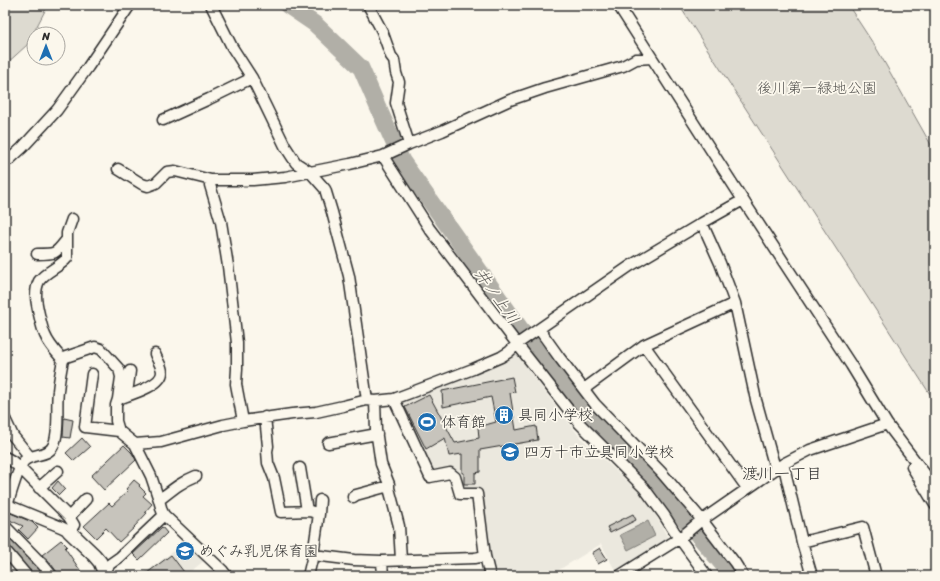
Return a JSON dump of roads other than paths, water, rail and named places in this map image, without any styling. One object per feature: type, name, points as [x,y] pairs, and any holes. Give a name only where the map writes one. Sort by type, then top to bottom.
[{"type":"street","points":[[10,160],[57,110],[130,5]]},
{"type":"street","points":[[211,5],[232,47],[252,78],[285,146],[296,163],[310,172],[324,189],[332,212],[349,276],[371,400],[375,409],[380,464],[389,484],[399,526],[401,560]]},
{"type":"street","points":[[368,5],[382,31],[391,56],[394,60],[399,82],[396,103],[406,145]]},
{"type":"street","points":[[618,5],[851,365],[887,424],[935,487]]},
{"type":"street","points":[[118,169],[142,184],[148,186],[156,183],[167,172],[175,171],[211,180],[253,180],[310,172],[350,164],[386,154],[517,98],[545,88],[623,66],[636,60],[652,58]]},
{"type":"street","points":[[163,120],[252,78]]},
{"type":"street","points":[[386,154],[429,228],[579,423],[644,488],[674,531],[681,537],[707,576]]},
{"type":"street","points":[[211,180],[210,185],[221,222],[228,266],[237,343],[236,384],[243,421]]},
{"type":"street","points":[[135,444],[161,442],[223,425],[265,417],[316,412],[371,400],[394,399],[473,369],[509,352],[536,331],[630,266],[743,200]]},
{"type":"street","points":[[63,360],[52,348],[44,335],[36,298],[36,289],[39,282],[45,275],[64,262],[67,258],[67,232],[72,219]]},
{"type":"street","points":[[702,223],[735,302],[756,400],[773,461],[786,471],[802,542],[812,576]]},
{"type":"street","points":[[37,254],[52,254],[57,251],[67,239]]},
{"type":"street","points":[[30,296],[37,332],[46,349],[63,360]]},
{"type":"street","points":[[584,389],[644,345],[735,302]]},
{"type":"street","points":[[536,331],[559,357],[595,404],[661,472],[700,522],[735,563],[743,576]]},
{"type":"street","points":[[644,345],[747,488]]},
{"type":"street","points":[[104,574],[100,562],[69,531],[6,504],[24,461],[30,457],[49,451],[56,439],[58,391],[63,360],[66,357],[95,347],[100,349],[119,369],[121,377],[116,405],[116,422],[119,431]]},
{"type":"street","points":[[118,399],[156,383],[162,375],[162,370],[155,354]]},
{"type":"street","points":[[118,399],[128,386],[130,371]]},
{"type":"street","points":[[92,374],[85,427],[119,431],[135,444],[151,476],[164,515],[226,576]]},
{"type":"street","points":[[394,399],[430,476],[450,473],[455,476],[460,494],[477,494],[485,556],[490,576]]},
{"type":"street","points":[[265,417],[268,463],[274,478],[281,512],[307,511],[319,514]]},
{"type":"street","points":[[5,419],[13,436],[30,457]]},
{"type":"street","points":[[619,576],[681,537],[779,466],[810,450],[887,424]]},
{"type":"street","points":[[328,443],[377,434]]},
{"type":"street","points":[[906,450],[910,463],[935,505]]},
{"type":"street","points":[[5,457],[20,468],[69,517],[74,525],[69,531]]},
{"type":"street","points":[[300,468],[307,511]]},
{"type":"street","points":[[39,488],[58,471]]},
{"type":"street","points":[[159,500],[176,486],[196,476]]},
{"type":"street","points":[[353,497],[389,486]]},
{"type":"street","points":[[69,517],[86,499]]},
{"type":"street","points":[[308,576],[313,555],[320,500]]},
{"type":"street","points":[[104,574],[110,564],[120,557],[164,515]]},
{"type":"street","points":[[5,526],[52,576]]},
{"type":"street","points":[[802,542],[863,527],[876,576]]},
{"type":"street","points":[[5,550],[27,576]]},
{"type":"street","points":[[313,555],[356,565],[382,561],[475,558],[485,556]]},
{"type":"street","points":[[382,561],[383,576]]},
{"type":"waterway","name":"井ノ上川","points":[[287,5],[315,24],[361,68],[402,161],[534,348],[586,414],[677,510],[724,566],[729,576]]},
{"type":"waterway","points":[[5,541],[25,561],[37,576]]},
{"type":"place","name":"具同小学校","points":[[504,415]]},
{"type":"place","name":"体育館","points":[[427,422]]},
{"type":"place","name":"四万十市立具同小学校","points":[[510,452]]},
{"type":"place","name":"めぐみ乳児保育園","points":[[185,551]]},
{"type":"district","name":"渡川一丁目","points":[[782,473]]},
{"type":"park label","name":"後川第一緑地公園","points":[[817,88]]}]
